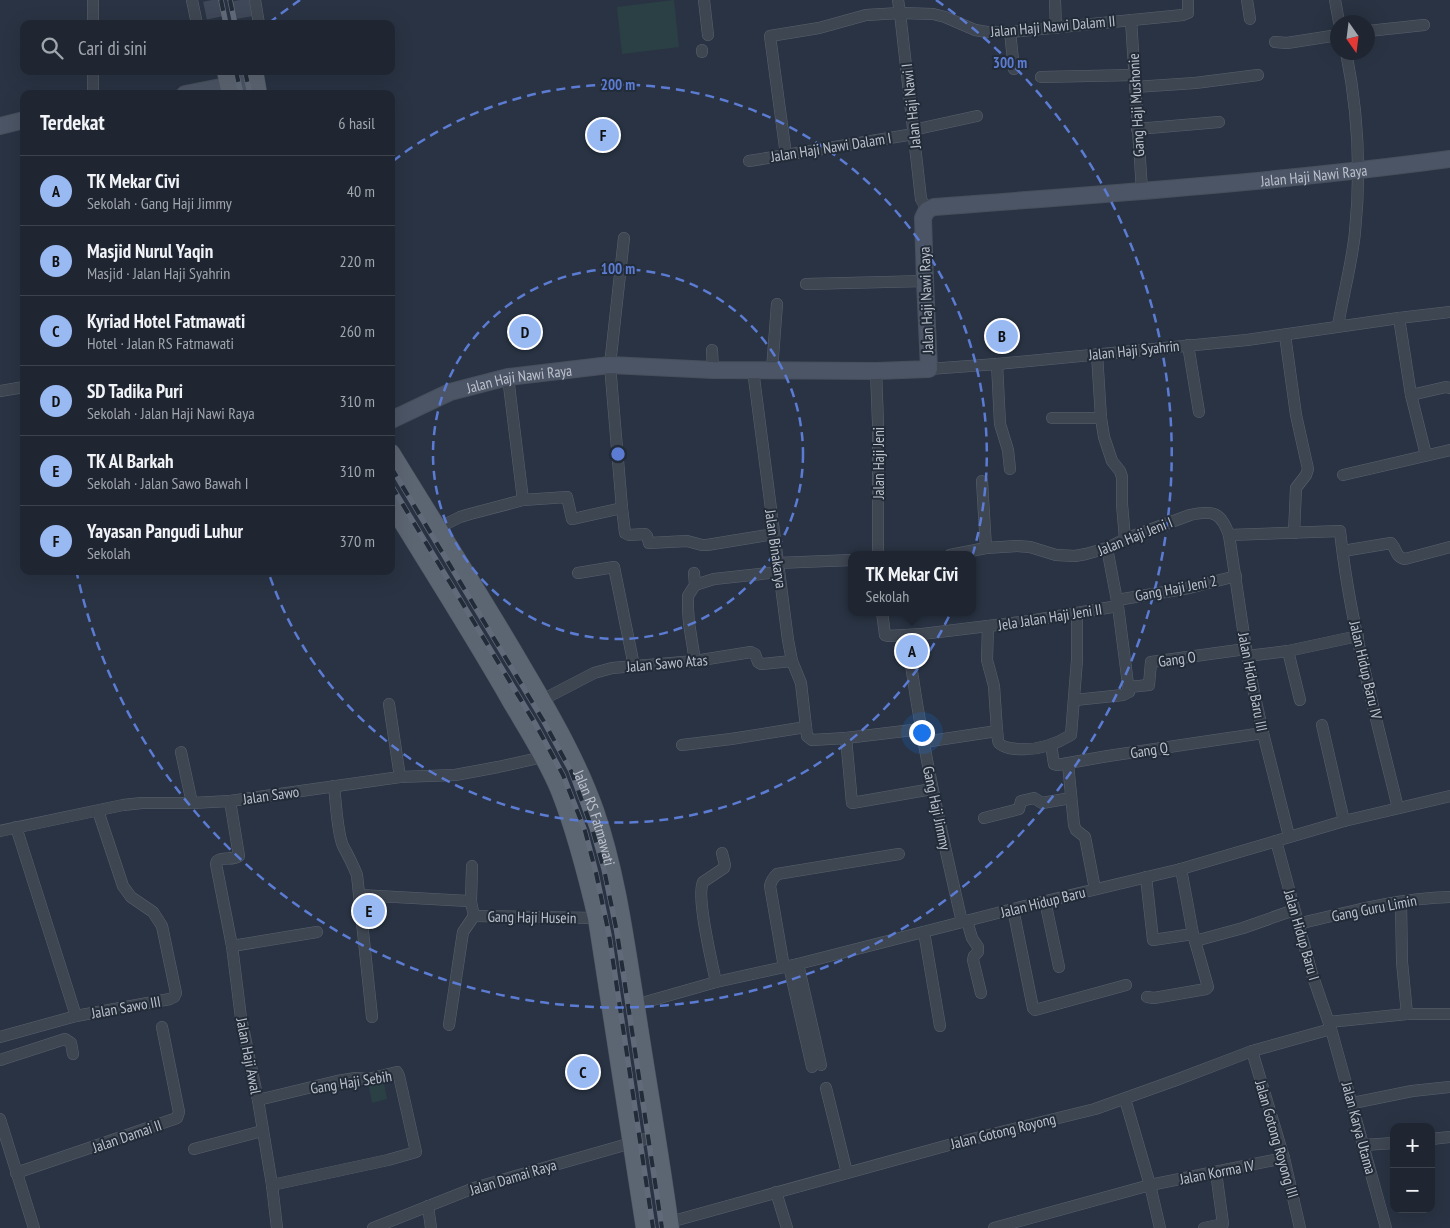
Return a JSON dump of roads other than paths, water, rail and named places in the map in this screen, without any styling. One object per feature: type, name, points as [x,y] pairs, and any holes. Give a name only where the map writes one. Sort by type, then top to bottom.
[{"type":"main road","name":"Jalan RS Fatmawati","points":[[395,459],[542,700],[582,777],[597,817],[621,910],[670,1225]]},
{"type":"main road","name":"Jalan RS Fatmawati","points":[[395,509],[484,652],[543,756],[560,791],[577,841],[597,918],[645,1228]]},
{"type":"street","points":[[92,0],[93,20]]},
{"type":"street","points":[[192,0],[196,20]]},
{"type":"street","points":[[255,0],[258,20]]},
{"type":"street","points":[[704,0],[708,35]]},
{"type":"street","name":"Jalan Haji Nawi I","points":[[898,0],[921,200],[927,210]]},
{"type":"street","points":[[1055,0],[1056,28]]},
{"type":"street","name":"Jalan Haji Nawi Dalam II","points":[[900,13],[933,14],[975,30],[1010,32],[1179,16],[1188,13],[1188,0]]},
{"type":"street","points":[[1248,0],[1250,19]]},
{"type":"street","points":[[1335,0],[1338,15]]},
{"type":"street","points":[[786,155],[770,36],[819,28],[866,15],[900,13]]},
{"type":"street","name":"Gang Haji Mushonie","points":[[1131,20],[1142,191]]},
{"type":"street","points":[[1375,30],[1424,24]]},
{"type":"street","points":[[1010,32],[1014,69]]},
{"type":"street","points":[[1275,42],[1287,43],[1330,36]]},
{"type":"street","points":[[1338,326],[1355,234],[1357,204],[1355,110],[1347,60]]},
{"type":"street","points":[[93,75],[93,90]]},
{"type":"street","points":[[1040,77],[1134,75]]},
{"type":"street","points":[[1135,88],[1258,75]]},
{"type":"street","points":[[202,90],[229,84],[256,82]]},
{"type":"street","name":"Jalan Haji Nawi Dalam I","points":[[749,161],[914,132],[977,116]]},
{"type":"street","points":[[0,126],[20,121]]},
{"type":"street","points":[[1137,129],[1219,122]]},
{"type":"street","name":"Jalan Haji Nawi Raya","points":[[395,418],[450,392],[508,377],[610,365],[713,370],[876,371],[929,369],[923,218],[927,210],[934,207],[1200,187],[1357,171],[1450,158]]},
{"type":"street","points":[[624,238],[610,365],[622,508],[626,534],[645,534],[649,543],[687,541],[702,545],[774,534]]},
{"type":"street","points":[[806,284],[925,281]]},
{"type":"street","points":[[772,370],[777,304]]},
{"type":"street","name":"Jalan Haji Syahrin","points":[[929,369],[1285,335],[1338,326],[1450,312]]},
{"type":"street","points":[[1399,318],[1411,395],[1426,455]]},
{"type":"street","points":[[1227,530],[1294,533],[1296,488],[1306,475],[1308,469],[1296,415],[1285,335]]},
{"type":"street","points":[[1188,345],[1199,412]]},
{"type":"street","points":[[712,350],[713,370]]},
{"type":"street","points":[[1097,354],[1102,418],[1108,451],[1122,477],[1125,539]]},
{"type":"street","points":[[997,364],[1000,424],[1008,450],[1010,469]]},
{"type":"street","name":"Jalan Binakarya","points":[[753,370],[778,567],[792,661],[801,683],[806,727]]},
{"type":"street","name":"Jalan Haji Jeni","points":[[876,371],[878,551]]},
{"type":"street","points":[[508,377],[523,500]]},
{"type":"street","points":[[1411,395],[1446,387],[1450,388]]},
{"type":"street","points":[[0,391],[20,388]]},
{"type":"street","points":[[1052,418],[1102,418]]},
{"type":"street","points":[[1342,475],[1450,450]]},
{"type":"street","points":[[982,482],[986,548]]},
{"type":"street","points":[[438,528],[460,517],[523,500],[567,497],[573,520],[622,508]]},
{"type":"street","name":"Jalan Haji Jeni I","points":[[971,551],[986,548],[1023,546],[1064,556],[1086,554],[1107,548],[1125,539],[1183,517],[1200,513],[1212,513],[1223,520],[1227,530]]},
{"type":"street","name":"Jalan Hidup Baru III","points":[[1227,530],[1262,733],[1289,836]]},
{"type":"street","name":"Jalan Hidup Baru IV","points":[[1294,533],[1340,531],[1346,578],[1358,636],[1398,808]]},
{"type":"street","points":[[1343,551],[1391,543],[1400,558],[1405,559],[1450,546]]},
{"type":"street","points":[[1075,700],[1128,693],[1129,687],[1117,603],[1107,548]]},
{"type":"street","points":[[695,585],[778,567],[848,560]]},
{"type":"street","points":[[578,573],[614,567],[634,666]]},
{"type":"street","points":[[694,573],[695,585],[688,596],[688,608],[695,661]]},
{"type":"street","name":"Gang Haji Jeni 2","points":[[1117,603],[1236,576]]},
{"type":"street","name":"Jela Jalan Haji Jeni II","points":[[883,616],[885,635],[907,635],[1077,613],[1117,603]]},
{"type":"street","points":[[988,626],[987,660],[994,686],[998,742],[1003,747],[1025,750],[1051,745],[1071,735],[1075,700],[1077,613]]},
{"type":"street","name":"Gang Haji Jimmy","points":[[907,635],[932,789],[965,921],[978,947],[978,952],[973,960],[981,993]]},
{"type":"street","points":[[1247,652],[1288,652],[1358,636]]},
{"type":"street","name":"Jalan Sawo Atas","points":[[542,700],[594,673],[612,668],[695,661],[751,652],[755,654],[758,662],[761,664],[792,661]]},
{"type":"street","name":"Gang O","points":[[1129,687],[1149,686],[1151,662],[1247,652]]},
{"type":"street","points":[[1288,652],[1300,700]]},
{"type":"street","points":[[389,704],[400,777]]},
{"type":"street","points":[[1322,725],[1344,821]]},
{"type":"street","points":[[682,746],[806,727],[807,736],[812,740],[921,729]]},
{"type":"street","points":[[924,742],[997,731]]},
{"type":"street","name":"Gang Q","points":[[1068,764],[1108,756],[1262,733]]},
{"type":"street","points":[[846,738],[852,803],[932,789]]},
{"type":"street","points":[[1051,745],[1055,765],[1068,764],[1074,825],[1076,830],[1085,837],[1095,889]]},
{"type":"street","points":[[181,752],[192,803]]},
{"type":"street","name":"Jalan Sawo","points":[[0,831],[123,805],[230,801],[400,777],[455,775],[543,756]]},
{"type":"street","points":[[334,786],[341,837],[357,875],[372,1017]]},
{"type":"street","name":"Jalan Hidup Baru","points":[[635,1005],[716,982],[790,966],[1044,901],[1181,869],[1344,821],[1450,796]]},
{"type":"street","points":[[984,818],[1019,809],[1021,801],[1034,798],[1042,803],[1071,798]]},
{"type":"street","name":"Jalan Haji Awal","points":[[230,801],[238,856],[236,858],[219,859],[216,861],[232,946],[241,1018],[258,1100],[277,1228]]},
{"type":"street","name":"Jalan Sawo III","points":[[0,1037],[76,1016],[170,999],[176,993],[162,926],[153,912],[131,897],[123,886],[98,810]]},
{"type":"street","name":"Jalan Sawo III","points":[[16,827],[64,972],[76,1016]]},
{"type":"street","name":"Jalan Hidup Baru I","points":[[1276,841],[1312,974],[1330,1025]]},
{"type":"street","points":[[716,982],[703,916],[701,889],[703,882],[724,868],[722,853]]},
{"type":"street","points":[[817,1066],[770,886],[772,879],[777,874],[899,854]]},
{"type":"street","points":[[471,902],[472,866]]},
{"type":"street","points":[[1147,997],[1154,998],[1208,987],[1194,938],[1181,869]]},
{"type":"street","points":[[1146,877],[1153,940],[1194,938],[1243,928],[1294,910]]},
{"type":"street","name":"Gang Haji Husein","points":[[360,895],[471,902],[474,916],[597,918]]},
{"type":"street","name":"Gang Guru Limin","points":[[1298,924],[1363,908],[1450,896]]},
{"type":"street","points":[[1044,901],[1059,967]]},
{"type":"street","points":[[1401,902],[1402,962],[1407,1014]]},
{"type":"street","points":[[1013,909],[1035,1010],[1126,985]]},
{"type":"street","points":[[448,1025],[463,932],[474,916]]},
{"type":"street","points":[[232,946],[317,932]]},
{"type":"street","points":[[924,932],[940,1026]]},
{"type":"street","name":"Jalan Gotong Royong","points":[[670,1225],[776,1192],[956,1143],[1095,1109],[1252,1051],[1330,1025],[1407,1014],[1450,1014]]},
{"type":"street","name":"Jalan Karya Utama","points":[[1330,1025],[1386,1228]]},
{"type":"street","name":"Jalan Damai II","points":[[16,1173],[177,1118],[179,1112],[162,1027]]},
{"type":"street","points":[[0,1060],[66,1039],[71,1043],[73,1054]]},
{"type":"street","name":"Jalan Gotong Royong III","points":[[1252,1051],[1284,1158],[1300,1228]]},
{"type":"street","name":"Gang Haji Sebih","points":[[258,1100],[330,1083],[356,1078],[368,1079],[397,1072],[416,1152],[388,1160],[272,1185]]},
{"type":"street","points":[[1353,1104],[1412,1091],[1450,1087]]},
{"type":"street","points":[[826,1088],[847,1173]]},
{"type":"street","points":[[1125,1099],[1160,1228]]},
{"type":"street","points":[[0,1119],[32,1227]]},
{"type":"street","points":[[194,1148],[262,1131]]},
{"type":"street","name":"Jalan Damai Raya","points":[[373,1228],[474,1188],[656,1136]]},
{"type":"street","points":[[1435,1139],[1450,1137]]},
{"type":"street","points":[[1364,1145],[1390,1143]]},
{"type":"street","name":"Jalan Korma IV","points":[[994,1228],[1023,1224],[1150,1186],[1284,1158]]},
{"type":"street","points":[[1204,1228],[1223,1224],[1216,1172]]},
{"type":"street","points":[[776,1192],[787,1228]]},
{"type":"street","points":[[428,1206],[431,1228]]},
{"type":"tunnel","points":[[212,0],[216,20]]},
{"type":"tunnel","points":[[240,0],[243,20]]},
{"type":"railway","points":[[221,0],[225,20]]},
{"type":"railway","points":[[230,0],[234,20]]},
{"type":"railway","points":[[237,75],[240,90]]},
{"type":"railway","points":[[246,75],[249,90]]},
{"type":"railway","points":[[395,474],[543,720],[571,771],[592,828],[604,869],[617,932],[662,1228]]},
{"type":"railway","points":[[395,492],[536,725],[563,775],[585,831],[609,935],[653,1228]]},
{"type":"place","name":"Yayasan Pangudi Luhur","points":[[603,135]]},
{"type":"place","name":"SD Tadika Puri","points":[[525,332]]},
{"type":"place","name":"Masjid Nurul Yaqin","points":[[1002,336]]},
{"type":"place","name":"TK Mekar Civi","points":[[912,651]]},
{"type":"place","name":"TK Al Barkah","points":[[369,911]]},
{"type":"place","name":"Kyriad Hotel Fatmawati","points":[[583,1072]]}]
